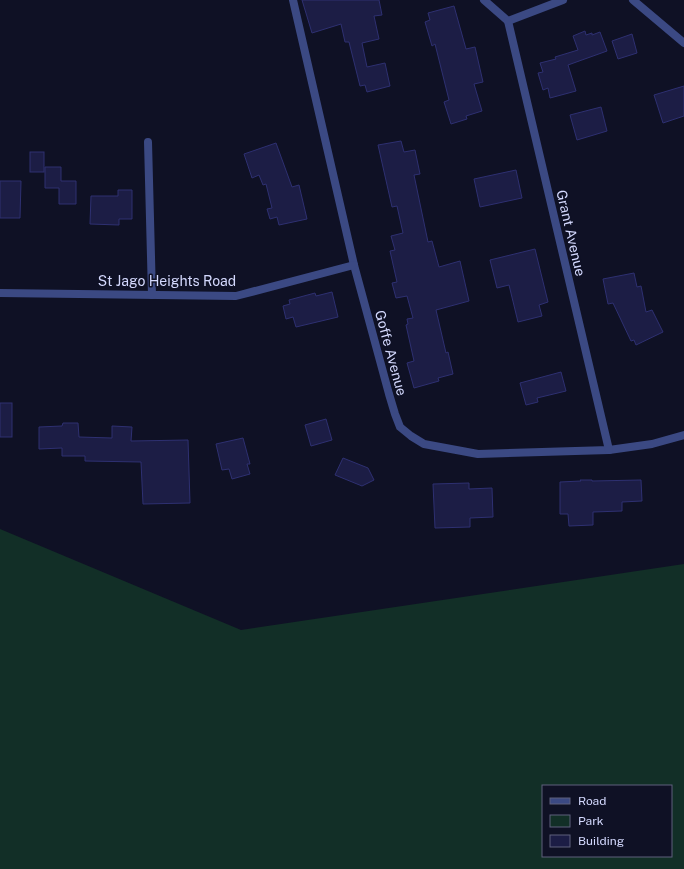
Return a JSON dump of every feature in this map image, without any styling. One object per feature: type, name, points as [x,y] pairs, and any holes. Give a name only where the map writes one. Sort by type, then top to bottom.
[{"type":"street","name":"Goffe Avenue","points":[[293,0],[354,265],[394,414],[400,427],[424,444],[478,454],[609,450],[652,444],[684,435]]},
{"type":"street","points":[[484,0],[508,21],[563,0]]},
{"type":"street","points":[[633,0],[684,43]]},
{"type":"street","name":"Grant Avenue","points":[[508,21],[609,450]]},
{"type":"street","points":[[148,142],[152,295]]},
{"type":"street","name":"St Jago Heights Road","points":[[0,293],[236,296],[354,265]]},
{"type":"green space","points":[[0,529],[241,630],[684,564],[684,869],[0,869]]},
{"type":"building","points":[[302,0],[379,0],[382,15],[374,16],[379,39],[362,43],[367,67],[385,63],[390,86],[367,92],[365,85],[360,86],[349,42],[345,42],[341,24],[312,33]]},
{"type":"building","points":[[454,6],[466,49],[475,47],[483,82],[474,84],[482,111],[466,116],[467,119],[451,124],[444,102],[449,100],[435,44],[432,46],[425,22],[430,20],[428,13]]},
{"type":"building","points":[[585,31],[586,35],[592,33],[592,35],[600,32],[607,51],[568,65],[576,91],[550,98],[548,88],[543,90],[538,73],[543,72],[540,63],[556,59],[555,57],[578,50],[573,36]]},
{"type":"building","points":[[632,34],[637,53],[618,59],[612,41]]},
{"type":"building","points":[[684,86],[684,116],[663,123],[654,95]]},
{"type":"building","points":[[601,107],[607,131],[577,140],[570,115]]},
{"type":"building","points":[[401,141],[404,152],[415,150],[420,174],[414,175],[428,242],[432,241],[439,267],[460,261],[469,301],[436,310],[446,353],[448,352],[453,374],[438,378],[439,381],[414,388],[407,363],[414,361],[406,325],[408,324],[407,319],[413,318],[407,296],[396,298],[392,283],[397,282],[390,251],[395,250],[391,236],[403,233],[397,206],[392,207],[378,145]]},
{"type":"building","points":[[276,143],[292,187],[299,185],[307,219],[279,225],[277,217],[270,219],[267,209],[272,208],[266,184],[263,185],[259,175],[252,178],[244,154]]},
{"type":"building","points":[[30,152],[44,152],[44,172],[30,172]]},
{"type":"building","points":[[45,167],[61,167],[61,181],[76,181],[76,204],[59,204],[59,188],[45,188]]},
{"type":"building","points":[[516,170],[522,198],[480,207],[474,179]]},
{"type":"building","points":[[0,181],[21,181],[20,218],[0,218]]},
{"type":"building","points":[[118,190],[132,190],[132,219],[119,219],[119,225],[90,224],[91,196],[118,196]]},
{"type":"building","points":[[535,249],[548,302],[539,305],[542,316],[518,322],[509,285],[497,288],[490,260]]},
{"type":"building","points":[[634,273],[637,287],[641,286],[646,312],[652,310],[663,332],[636,345],[634,340],[631,341],[613,303],[608,304],[603,279]]},
{"type":"building","points":[[332,292],[338,317],[296,327],[293,317],[286,319],[283,306],[290,304],[289,300],[315,293],[316,296]]},
{"type":"building","points":[[561,372],[566,391],[537,398],[538,402],[526,405],[520,383]]},
{"type":"building","points":[[0,403],[12,403],[12,437],[0,437]]},
{"type":"building","points":[[326,419],[332,440],[311,446],[305,425]]},
{"type":"building","points":[[63,423],[78,423],[79,437],[112,438],[112,426],[132,427],[131,441],[188,440],[190,503],[143,504],[141,462],[85,461],[85,456],[62,456],[62,448],[39,449],[39,427],[62,426]]},
{"type":"building","points":[[243,438],[250,464],[247,464],[250,474],[232,479],[229,469],[222,470],[216,444]]},
{"type":"building","points":[[343,458],[368,468],[374,480],[362,486],[335,475]]},
{"type":"building","points":[[580,480],[641,480],[642,501],[622,502],[622,511],[593,512],[593,525],[569,526],[568,514],[560,514],[560,482],[581,481]]},
{"type":"building","points":[[469,483],[469,489],[492,488],[493,517],[470,518],[470,527],[435,528],[433,484]]}]
